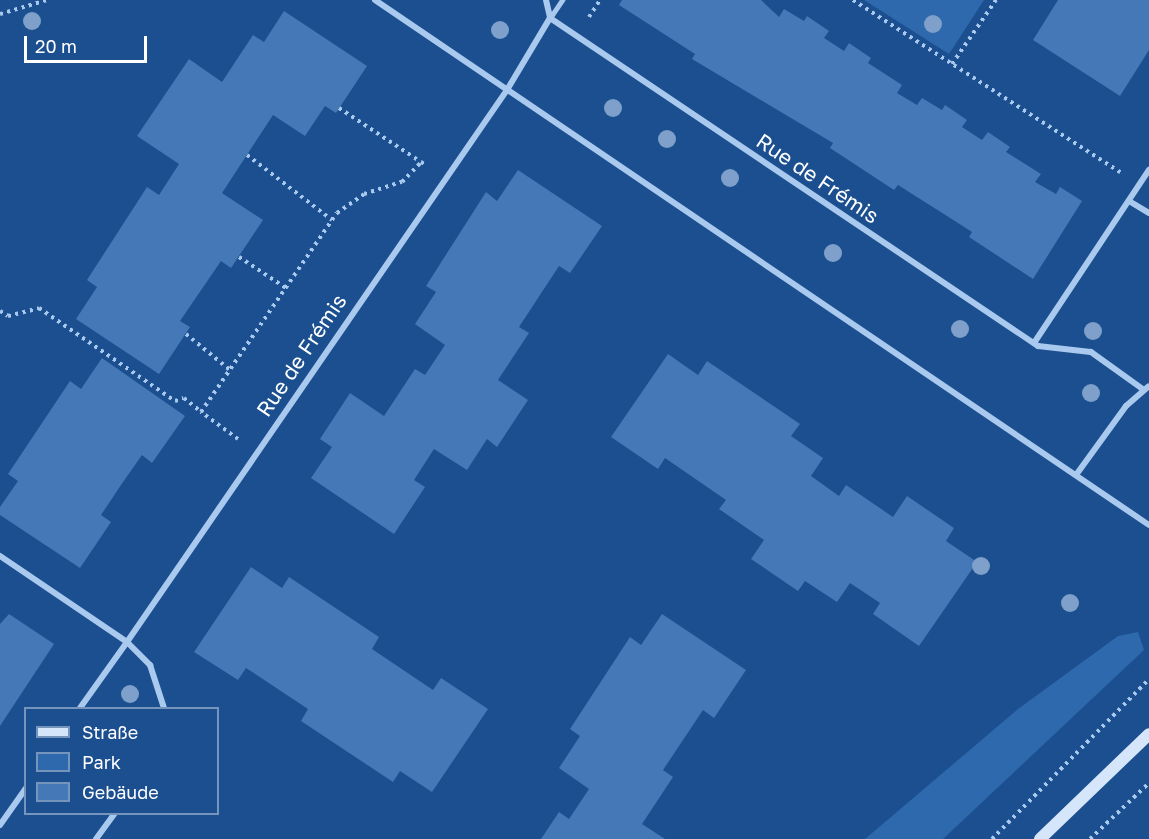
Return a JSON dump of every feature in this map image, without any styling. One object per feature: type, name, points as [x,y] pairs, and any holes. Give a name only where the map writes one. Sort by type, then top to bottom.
[{"type":"main road","points":[[1040,839],[1149,734]]},
{"type":"street","points":[[375,0],[1149,525]]},
{"type":"street","points":[[546,0],[550,18]]},
{"type":"street","name":"Rue de Frémis","points":[[81,707],[442,177],[507,90],[550,18],[1034,343],[1046,350],[1091,352],[1146,388]]},
{"type":"street","points":[[1034,343],[1149,170]]},
{"type":"street","points":[[1129,201],[1149,213]]},
{"type":"street","points":[[1076,475],[1146,388]]},
{"type":"street","points":[[0,556],[127,642],[150,665],[164,707]]},
{"type":"street","points":[[0,825],[24,791]]},
{"type":"street","points":[[96,839],[113,815]]},
{"type":"lane","points":[[550,18],[562,0]]},
{"type":"path","points":[[0,14],[47,0]]},
{"type":"path","points":[[853,0],[1140,184]]},
{"type":"path","points":[[952,64],[996,0]]},
{"type":"path","points":[[339,108],[442,177]]},
{"type":"path","points":[[247,155],[332,220]]},
{"type":"path","points":[[201,412],[332,220],[346,203],[402,182],[421,162]]},
{"type":"path","points":[[238,257],[286,288]]},
{"type":"path","points":[[0,311],[8,316],[39,308],[175,401],[184,398],[256,451]]},
{"type":"path","points":[[186,334],[230,370]]},
{"type":"path","points":[[992,839],[1149,680]]},
{"type":"path","points":[[1090,839],[1149,783]]},
{"type":"green space","points":[[864,0],[984,0],[949,54]]},
{"type":"green space","points":[[1138,632],[1144,650],[943,839],[865,839],[1018,709],[1118,636]]},
{"type":"building","points":[[622,0],[761,0],[779,17],[784,9],[804,21],[807,16],[829,31],[824,38],[844,51],[849,43],[871,58],[868,63],[902,85],[897,93],[917,105],[922,98],[942,110],[945,105],[967,120],[962,127],[982,140],[988,132],[1010,147],[1006,152],[1041,174],[1035,182],[1056,194],[1060,187],[1082,201],[1033,279],[969,237],[972,232],[898,185],[894,190],[830,148],[833,143],[692,59],[695,54],[619,5]]},
{"type":"building","points":[[1058,0],[1149,0],[1149,50],[1120,96],[1033,40]]},
{"type":"building","points":[[284,11],[367,66],[336,113],[325,106],[305,136],[273,115],[222,193],[263,220],[231,268],[221,261],[180,321],[190,327],[159,374],[76,319],[97,287],[87,280],[147,187],[159,195],[179,164],[137,136],[189,59],[222,82],[253,35],[264,42]]},
{"type":"building","points":[[518,170],[602,226],[570,273],[559,266],[519,327],[529,333],[498,380],[528,400],[497,447],[487,439],[467,470],[434,449],[414,480],[425,487],[394,534],[311,478],[332,447],[320,439],[350,393],[384,416],[415,369],[425,375],[445,345],[415,324],[436,292],[426,286],[486,192],[497,201]]},
{"type":"building","points":[[668,354],[698,375],[707,361],[800,424],[791,436],[823,458],[811,476],[839,496],[846,485],[893,517],[907,496],[954,528],[946,541],[977,562],[919,646],[873,614],[880,603],[850,583],[837,602],[805,581],[798,591],[751,559],[764,540],[719,509],[726,500],[665,458],[658,469],[611,437]]},
{"type":"building","points":[[102,358],[185,416],[152,463],[142,455],[121,485],[101,515],[111,522],[80,568],[0,515],[0,507],[18,481],[8,474],[70,381],[81,389]]},
{"type":"building","points":[[251,567],[282,588],[289,577],[379,637],[372,649],[433,690],[441,678],[488,709],[432,792],[400,771],[393,782],[301,721],[308,709],[246,668],[238,680],[194,652]]},
{"type":"building","points":[[9,614],[54,644],[0,726],[0,624]]},
{"type":"building","points":[[662,614],[746,670],[714,718],[703,710],[663,770],[673,777],[642,824],[665,839],[541,839],[559,812],[569,819],[589,789],[559,768],[580,736],[570,729],[630,637],[641,645]]}]
